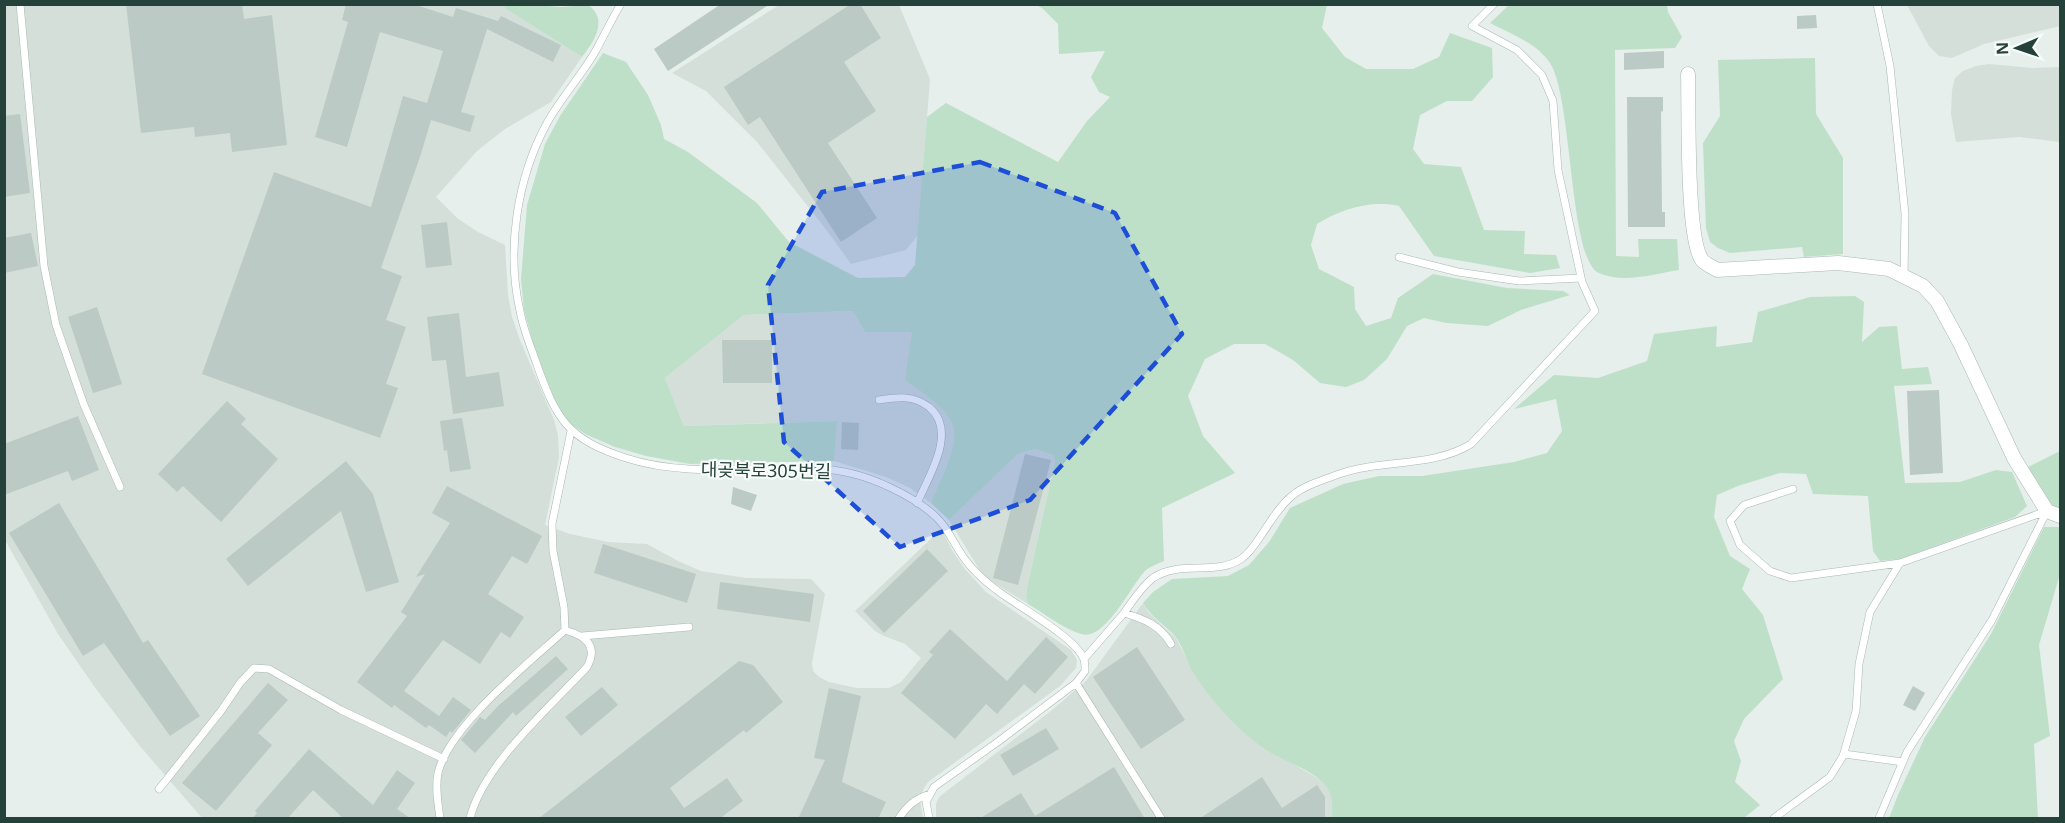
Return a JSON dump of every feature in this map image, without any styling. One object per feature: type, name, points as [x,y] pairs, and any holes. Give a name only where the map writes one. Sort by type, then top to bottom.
[{"type":"street","points":[[1688,74],[1691,199],[1695,242],[1702,261],[1718,270],[1838,263],[1889,269],[1923,286],[1937,302],[1961,345],[2014,458],[2054,513]]},
{"type":"lane","points":[[20,4],[44,266],[56,325],[84,405],[120,487]]},
{"type":"lane","name":"대곶북로305번길","points":[[621,4],[595,53],[568,89],[547,124],[527,173],[518,210],[514,249],[520,311],[554,408],[571,431],[600,448],[628,459],[699,470],[803,468],[830,469],[861,476],[917,503],[935,515],[979,577],[1064,636],[1078,649],[1084,659]]},
{"type":"lane","points":[[929,819],[926,802],[934,787],[1076,683],[1085,671],[1084,659],[1153,578],[1180,569],[1230,564],[1243,558],[1282,507],[1293,495],[1306,487],[1351,471],[1457,453],[1471,444],[1595,311],[1581,278],[1558,170],[1553,100],[1542,75],[1517,50],[1472,26],[1494,4]]},
{"type":"lane","points":[[1877,4],[1892,78],[1905,214],[1904,277]]},
{"type":"lane","points":[[1399,257],[1458,272],[1519,280],[1581,278]]},
{"type":"lane","points":[[879,400],[901,397],[917,399],[931,409],[941,424],[942,439],[936,462],[917,503]]},
{"type":"lane","points":[[565,630],[564,607],[553,551],[552,524],[571,431]]},
{"type":"lane","points":[[1793,489],[1744,505],[1730,521],[1740,545],[1770,571],[1791,578],[1900,563],[2054,513]]},
{"type":"lane","points":[[1879,819],[1907,752],[1992,620],[2054,513]]},
{"type":"lane","points":[[1774,819],[1830,777],[1844,754],[1856,711],[1859,664],[1870,612],[1900,563]]},
{"type":"lane","points":[[1124,613],[1156,626],[1171,644]]},
{"type":"lane","points":[[565,630],[582,636],[689,627]]},
{"type":"lane","points":[[440,819],[438,774],[448,748],[470,720],[565,630]]},
{"type":"lane","points":[[470,819],[473,807],[496,765],[588,667],[592,659],[591,648],[582,636]]},
{"type":"lane","points":[[159,789],[254,668],[269,669],[341,710],[444,759]]},
{"type":"lane","points":[[1076,683],[1161,819]]},
{"type":"lane","points":[[1844,754],[1903,762]]},
{"type":"lane","points":[[899,819],[907,806],[917,798],[930,794]]},
{"type":"highlighted area","points":[[980,162],[1115,213],[1182,334],[1030,500],[900,547],[784,442],[768,285],[822,192]]},
{"type":"shaded area","points":[[4,5],[504,5],[582,57],[551,102],[505,129],[477,151],[436,197],[457,218],[478,232],[505,245],[508,295],[512,317],[558,435],[559,457],[545,525],[570,534],[608,542],[647,544],[701,571],[746,578],[811,579],[825,594],[812,663],[813,671],[829,682],[857,688],[889,688],[901,682],[921,658],[905,644],[875,631],[855,611],[938,532],[944,534],[964,568],[986,592],[1071,650],[1077,660],[1076,668],[1060,686],[928,782],[920,802],[923,818],[202,818],[139,745],[96,689],[58,634],[5,540]]},
{"type":"shaded area","points":[[779,5],[899,5],[930,79],[918,235],[906,250],[851,264],[757,142],[706,91],[672,73]]},
{"type":"shaded area","points":[[1907,5],[2060,5],[2060,26],[1984,44],[1952,58],[1939,56],[1929,46]]},
{"type":"shaded area","points":[[1989,64],[2032,68],[2060,67],[2060,142],[2019,137],[1956,142],[1951,114],[1955,78],[1963,71]]},
{"type":"shaded area","points":[[853,311],[865,332],[912,331],[930,397],[952,421],[955,445],[931,503],[910,488],[886,477],[834,461],[836,421],[684,426],[665,378],[744,315]]},
{"type":"shaded area","points":[[1035,449],[1053,455],[1055,461],[1028,583],[1026,596],[1028,604],[989,580],[979,569],[949,520],[1018,454]]},
{"type":"shaded area","points":[[1143,603],[1148,612],[1176,638],[1192,669],[1220,708],[1239,728],[1324,782],[1330,791],[1332,818],[936,818],[936,804],[939,797],[1086,681]]},
{"type":"green space","points":[[1067,4],[1068,6],[1327,5],[1322,28],[1345,57],[1366,69],[1413,69],[1439,57],[1450,33],[1492,48],[1493,77],[1472,101],[1447,101],[1420,115],[1413,149],[1424,164],[1461,167],[1484,230],[1525,231],[1524,254],[1556,255],[1560,268],[1530,273],[1434,256],[1399,206],[1388,204],[1356,207],[1326,219],[1317,224],[1311,245],[1319,269],[1354,287],[1355,309],[1366,326],[1391,318],[1398,298],[1433,274],[1507,288],[1563,291],[1570,295],[1521,310],[1488,326],[1446,323],[1424,318],[1407,326],[1387,359],[1364,380],[1346,387],[1320,383],[1293,360],[1265,344],[1234,344],[1205,359],[1188,396],[1203,436],[1235,473],[1162,508],[1164,561],[1144,572],[1116,612],[1099,630],[1090,634],[1081,634],[1060,625],[1028,604],[1026,596],[1055,461],[1053,455],[1035,449],[1018,454],[949,520],[931,503],[953,446],[954,433],[951,421],[942,409],[905,380],[912,332],[865,332],[853,311],[744,315],[665,378],[684,426],[837,421],[834,461],[690,464],[646,456],[615,447],[585,434],[567,421],[555,401],[536,353],[524,310],[521,279],[527,205],[545,144],[560,116],[603,53],[626,62],[648,95],[661,125],[664,139],[688,152],[757,203],[789,242],[858,278],[905,277],[915,265],[927,117],[946,103],[1058,162],[1087,121],[1110,97],[1099,92],[1091,77],[1105,51],[1059,54],[1058,24],[1036,5]]},
{"type":"green space","points":[[504,5],[561,7],[588,5],[598,17],[598,24],[595,38],[582,57],[505,8]]},
{"type":"green space","points":[[1509,5],[1667,5],[1668,12],[1682,37],[1675,48],[1615,50],[1616,256],[1639,257],[1638,239],[1677,239],[1679,270],[1618,278],[1599,273],[1589,262],[1576,211],[1563,109],[1550,63],[1531,44],[1490,23]]},
{"type":"green space","points":[[1815,58],[1816,114],[1843,158],[1843,254],[1804,257],[1802,247],[1730,253],[1718,248],[1710,242],[1706,228],[1703,143],[1720,116],[1718,60]]},
{"type":"green space","points":[[1855,296],[1864,302],[1862,342],[1879,327],[1897,326],[1902,369],[1928,367],[1932,384],[1894,386],[1905,483],[1960,482],[1996,470],[2012,472],[2027,506],[2015,517],[1900,559],[1880,561],[1873,551],[1868,496],[1813,494],[1806,474],[1780,473],[1717,495],[1714,517],[1730,556],[1750,569],[1742,589],[1763,615],[1783,679],[1744,719],[1734,741],[1741,761],[1735,782],[1760,805],[1744,818],[1332,818],[1331,798],[1325,785],[1310,773],[1272,754],[1234,723],[1198,680],[1175,636],[1143,603],[1153,592],[1172,579],[1228,576],[1249,565],[1269,542],[1290,508],[1343,484],[1379,476],[1422,476],[1514,462],[1547,453],[1562,431],[1556,399],[1514,409],[1554,375],[1598,378],[1647,361],[1654,334],[1717,326],[1716,347],[1752,342],[1758,312],[1810,297]]},
{"type":"green space","points":[[2060,451],[2060,512],[2050,508],[2028,467]]},
{"type":"green space","points":[[2044,527],[2060,527],[2060,574],[2039,645],[2050,736],[2034,744],[2038,818],[1889,818],[1925,737],[1991,634]]},
{"type":"building","points":[[126,4],[242,4],[244,19],[272,15],[287,145],[232,152],[230,133],[195,137],[194,127],[141,133]]},
{"type":"building","points":[[346,4],[413,4],[453,17],[456,8],[498,21],[501,16],[561,45],[553,62],[487,29],[461,112],[475,116],[470,132],[431,120],[381,268],[402,276],[386,320],[406,327],[386,384],[398,388],[380,438],[202,374],[274,172],[371,207],[403,96],[427,103],[443,51],[380,32],[347,147],[315,137],[348,22],[342,20]]},
{"type":"building","points":[[721,4],[770,4],[668,71],[654,49]]},
{"type":"building","points":[[851,4],[860,4],[881,38],[844,62],[876,111],[828,143],[877,218],[841,242],[760,117],[748,125],[724,87]]},
{"type":"building","points":[[1816,15],[1817,28],[1797,29],[1797,16]]},
{"type":"building","points":[[1664,51],[1664,68],[1624,70],[1624,53]]},
{"type":"building","points":[[1627,97],[1663,97],[1663,111],[1661,112],[1662,212],[1665,212],[1665,227],[1628,227]]},
{"type":"building","points":[[20,114],[30,193],[4,197],[4,116]]},
{"type":"building","points":[[447,222],[452,265],[426,268],[421,225]]},
{"type":"building","points":[[31,233],[38,266],[4,273],[4,238]]},
{"type":"building","points":[[97,307],[122,384],[93,393],[68,317]]},
{"type":"building","points":[[459,313],[466,377],[499,372],[504,406],[453,414],[446,360],[432,361],[427,317]]},
{"type":"building","points":[[722,340],[772,340],[772,383],[723,383]]},
{"type":"building","points":[[1939,390],[1943,473],[1910,475],[1907,391]]},
{"type":"building","points":[[227,401],[246,419],[241,424],[278,459],[221,522],[183,486],[177,492],[158,474]]},
{"type":"building","points":[[78,416],[99,470],[72,481],[68,471],[4,495],[4,444]]},
{"type":"building","points":[[462,418],[471,469],[450,472],[447,450],[444,451],[440,421]]},
{"type":"building","points":[[842,422],[859,423],[858,450],[841,449]]},
{"type":"building","points":[[1025,454],[1051,460],[1018,585],[993,578]]},
{"type":"building","points":[[346,461],[373,494],[399,582],[366,592],[341,511],[248,586],[226,559]]},
{"type":"building","points":[[447,486],[542,536],[527,564],[512,556],[488,594],[524,617],[510,638],[501,632],[480,664],[443,640],[404,691],[439,716],[453,697],[471,710],[446,737],[429,725],[426,728],[394,705],[392,708],[357,682],[407,616],[401,612],[425,574],[416,577],[450,523],[432,513]]},
{"type":"building","points":[[733,487],[757,495],[751,511],[731,504]]},
{"type":"building","points":[[59,503],[143,643],[148,640],[200,716],[170,736],[104,643],[83,656],[9,533]]},
{"type":"building","points":[[603,544],[696,574],[687,603],[594,573]]},
{"type":"building","points":[[927,549],[948,571],[884,633],[863,611]]},
{"type":"building","points":[[720,582],[814,594],[810,622],[717,609]]},
{"type":"building","points":[[950,629],[1007,681],[1046,637],[1068,657],[1035,694],[1024,684],[997,714],[986,704],[955,739],[901,693],[933,655],[929,652]]},
{"type":"building","points":[[1137,647],[1185,720],[1141,749],[1093,677]]},
{"type":"building","points":[[556,656],[568,669],[516,716],[513,712],[475,753],[461,740],[480,717],[485,720]]},
{"type":"building","points":[[739,661],[753,665],[783,702],[746,733],[744,730],[670,788],[684,808],[727,778],[743,801],[719,819],[538,819]]},
{"type":"building","points":[[268,683],[288,700],[258,733],[272,745],[216,811],[182,783]]},
{"type":"building","points":[[1913,686],[1925,693],[1915,711],[1903,705]]},
{"type":"building","points":[[602,687],[618,705],[581,736],[565,717]]},
{"type":"building","points":[[829,688],[861,696],[842,782],[886,802],[878,819],[798,819],[825,760],[814,758]]},
{"type":"building","points":[[1046,728],[1059,749],[1013,776],[1000,755]]},
{"type":"building","points":[[309,749],[373,805],[397,770],[415,783],[397,809],[411,819],[344,819],[313,790],[287,819],[252,819],[257,813],[255,811]]},
{"type":"building","points":[[1114,767],[1145,819],[979,819],[1021,793],[1035,816]]},
{"type":"building","points":[[1262,777],[1282,808],[1317,785],[1325,797],[1325,819],[1199,819]]}]
